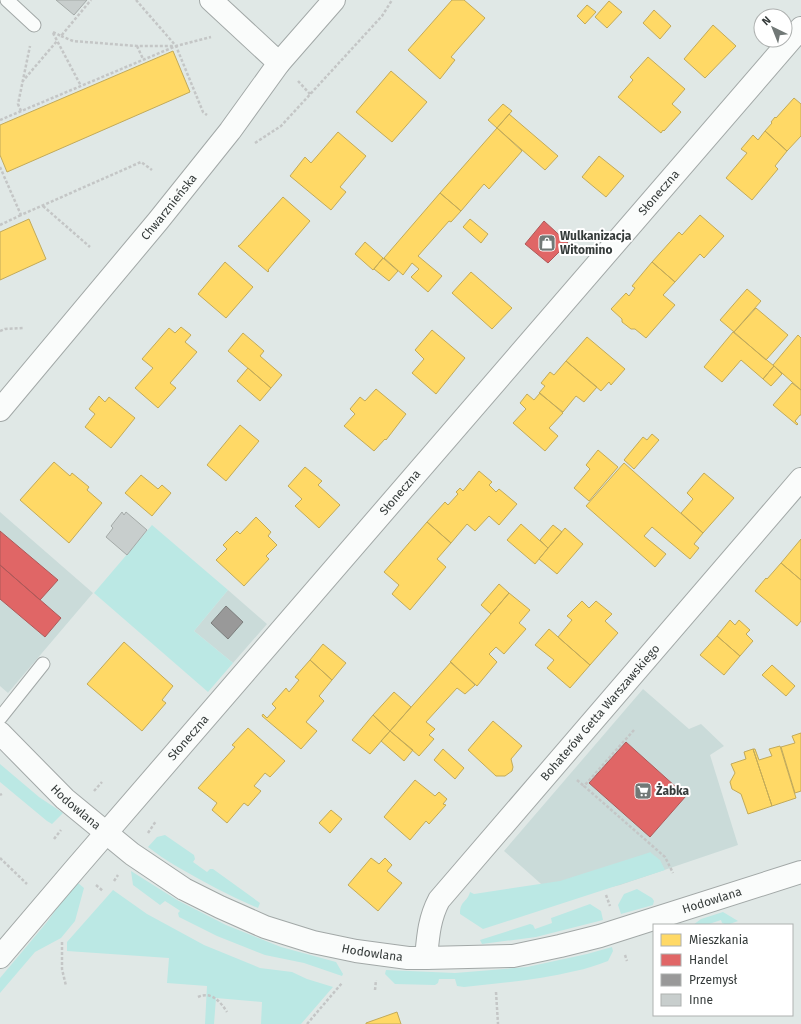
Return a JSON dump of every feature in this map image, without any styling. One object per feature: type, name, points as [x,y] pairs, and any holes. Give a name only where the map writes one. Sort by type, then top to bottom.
[{"type":"street","points":[[210,0],[279,63]]},
{"type":"street","name":"Chwarznieńska","points":[[0,410],[230,131],[279,63],[334,0]]},
{"type":"street","name":"Słoneczna","points":[[0,957],[801,28]]},
{"type":"street","name":"Bohaterów Getta Warszawskiego","points":[[426,958],[432,913],[439,900],[801,479]]},
{"type":"street","name":"Hodowlana","points":[[0,733],[65,799],[132,854],[184,889],[265,927],[313,942],[356,951],[408,958],[513,956],[560,946],[617,930],[801,872]]},
{"type":"lane","points":[[7,0],[34,25]]},
{"type":"lane","points":[[0,718],[43,664]]},
{"type":"path","points":[[61,36],[91,0]]},
{"type":"path","points":[[136,0],[176,46],[203,112],[207,115]]},
{"type":"path","points":[[281,126],[382,16],[392,0]]},
{"type":"path","points":[[21,111],[18,104],[34,25]]},
{"type":"path","points":[[81,86],[52,31],[73,41],[137,46],[176,46]]},
{"type":"path","points":[[0,120],[176,46],[212,37],[217,41]]},
{"type":"path","points":[[22,82],[57,41]]},
{"type":"path","points":[[137,46],[143,59]]},
{"type":"path","points":[[0,225],[141,162],[152,170]]},
{"type":"path","points":[[0,167],[21,215]]},
{"type":"path","points":[[43,206],[90,247]]},
{"type":"path","points":[[0,331],[5,329],[24,328]]},
{"type":"path","points":[[634,730],[584,786],[665,857],[673,873]]},
{"type":"path","points":[[0,858],[45,903]]},
{"type":"path","points":[[62,942],[62,969],[66,986]]},
{"type":"path","points":[[307,1024],[342,983]]},
{"type":"path","points":[[496,992],[498,1024]]},
{"type":"path","points":[[198,997],[210,995],[222,1004],[226,1012]]},
{"type":"shaded area","points":[[0,512],[93,593],[8,693],[0,686]]},
{"type":"shaded area","points":[[152,525],[228,590],[194,631],[233,663],[208,692],[94,593]]},
{"type":"shaded area","points":[[228,590],[267,624],[233,663],[194,631]]},
{"type":"shaded area","points":[[643,689],[689,729],[701,724],[724,746],[710,755],[738,845],[620,885],[558,899],[504,851]]},
{"type":"shaded area","points":[[0,764],[39,797],[63,813],[52,824],[47,821],[0,782]]},
{"type":"shaded area","points":[[165,835],[194,855],[195,859],[193,862],[207,872],[210,869],[213,869],[260,903],[258,908],[196,878],[158,855],[148,847],[157,837]]},
{"type":"shaded area","points":[[651,852],[660,860],[665,870],[483,929],[460,914],[461,906],[469,896],[470,892],[474,894],[560,881]]},
{"type":"shaded area","points":[[131,871],[177,900],[226,925],[281,947],[336,962],[343,974],[342,976],[304,963],[265,955],[217,936],[179,917],[179,910],[165,901],[160,905],[133,885]]},
{"type":"shaded area","points":[[78,883],[84,888],[75,921],[61,938],[35,952],[0,993],[0,978]]},
{"type":"shaded area","points":[[637,889],[652,898],[654,901],[653,905],[621,914],[618,905],[624,894]]},
{"type":"shaded area","points":[[113,890],[147,914],[204,945],[260,968],[292,972],[307,979],[333,987],[301,1024],[261,1024],[262,1002],[216,998],[214,1024],[205,1024],[207,986],[167,983],[169,958],[67,951],[67,942]]},
{"type":"shaded area","points":[[590,904],[601,911],[603,920],[536,937],[482,944],[480,940],[530,924],[533,925],[535,929],[552,923],[551,918]]},
{"type":"shaded area","points":[[723,912],[738,921],[730,924],[722,923],[721,920],[709,924],[694,924],[701,919]]},
{"type":"shaded area","points":[[612,947],[613,951],[608,961],[561,974],[506,983],[464,987],[457,986],[455,979],[439,979],[438,983],[435,985],[395,984],[385,974],[386,970],[455,973],[527,967]]},
{"type":"building: Mieszkania","points":[[452,0],[464,0],[485,18],[451,57],[455,60],[440,79],[408,50]]},
{"type":"building: Mieszkania","points":[[609,1],[622,12],[607,28],[595,17]]},
{"type":"building: Mieszkania","points":[[587,5],[596,12],[585,24],[577,16]]},
{"type":"building: Mieszkania","points":[[654,10],[671,26],[660,39],[643,23]]},
{"type":"building: Mieszkania","points":[[713,25],[736,46],[705,78],[684,59]]},
{"type":"building: Mieszkania","points":[[173,51],[190,92],[7,172],[0,155],[0,125]]},
{"type":"building: Mieszkania","points":[[648,57],[685,89],[672,104],[681,112],[661,133],[618,97],[633,80],[630,77]]},
{"type":"building: Mieszkania","points":[[391,71],[427,102],[392,142],[356,112]]},
{"type":"building: Mieszkania","points":[[794,98],[801,104],[801,136],[787,151],[765,131],[775,117],[776,118]]},
{"type":"building: Mieszkania","points":[[503,104],[512,111],[497,128],[488,120]]},
{"type":"building: Mieszkania","points":[[509,114],[558,156],[545,170],[497,128]]},
{"type":"building: Mieszkania","points":[[497,128],[522,151],[489,189],[484,184],[461,211],[440,193]]},
{"type":"building: Mieszkania","points":[[765,131],[787,151],[775,166],[778,169],[752,200],[726,178],[747,153],[741,149],[753,135],[758,140]]},
{"type":"building: Mieszkania","points":[[338,132],[366,156],[340,187],[346,192],[331,210],[290,176],[305,157],[311,163]]},
{"type":"building: Mieszkania","points":[[599,156],[624,176],[606,197],[582,177]]},
{"type":"building: Mieszkania","points":[[440,193],[461,211],[451,222],[449,221],[418,256],[442,276],[428,292],[411,277],[419,269],[412,263],[403,275],[384,258]]},
{"type":"building: Mieszkania","points":[[283,197],[310,221],[268,270],[268,272],[238,246]]},
{"type":"building: Mieszkania","points":[[700,215],[724,236],[704,258],[700,254],[675,282],[652,262],[679,232],[682,235]]},
{"type":"building: Mieszkania","points":[[29,219],[46,259],[0,280],[0,232]]},
{"type":"building: Mieszkania","points":[[470,219],[488,234],[481,243],[463,227]]},
{"type":"building: Mieszkania","points":[[365,242],[383,258],[373,270],[355,254]]},
{"type":"building: Mieszkania","points":[[383,258],[398,271],[389,281],[374,269]]},
{"type":"building: Mieszkania","points":[[225,262],[253,287],[226,318],[198,294]]},
{"type":"building: Mieszkania","points":[[652,262],[675,282],[663,295],[675,305],[646,338],[635,329],[631,329],[622,322],[622,319],[611,309],[626,293],[629,296],[635,288],[632,286]]},
{"type":"building: Mieszkania","points":[[471,272],[512,308],[492,329],[452,293]]},
{"type":"building: Mieszkania","points":[[747,289],[761,301],[734,332],[720,320]]},
{"type":"building: Mieszkania","points":[[756,308],[788,335],[766,360],[734,332]]},
{"type":"building: Mieszkania","points":[[181,327],[191,335],[185,342],[197,352],[170,383],[176,388],[158,408],[135,388],[153,368],[142,359],[169,328],[175,333]]},
{"type":"building: Mieszkania","points":[[432,330],[465,358],[436,394],[412,373],[424,359],[415,350]]},
{"type":"building: Mieszkania","points":[[733,332],[774,366],[763,379],[741,360],[722,382],[704,367]]},
{"type":"building: Mieszkania","points":[[243,333],[264,351],[260,356],[282,375],[271,388],[228,351]]},
{"type":"building: Mieszkania","points":[[798,335],[801,338],[801,390],[773,365]]},
{"type":"building: Mieszkania","points":[[587,337],[625,369],[611,385],[609,382],[601,391],[566,361]]},
{"type":"building: Mieszkania","points":[[566,361],[597,387],[584,402],[576,396],[563,412],[539,393],[545,386],[541,383],[550,372],[554,375]]},
{"type":"building: Mieszkania","points":[[774,366],[782,374],[771,386],[763,379]]},
{"type":"building: Mieszkania","points":[[248,368],[271,388],[260,401],[237,381]]},
{"type":"building: Mieszkania","points":[[792,383],[801,390],[801,415],[795,421],[798,424],[797,425],[773,405]]},
{"type":"building: Mieszkania","points":[[376,389],[406,414],[386,440],[385,439],[374,451],[344,426],[355,414],[350,409],[360,397],[365,401]]},
{"type":"building: Mieszkania","points":[[540,393],[563,413],[549,428],[558,436],[545,451],[513,423],[526,409],[520,403],[527,394],[534,400]]},
{"type":"building: Mieszkania","points":[[99,396],[105,402],[109,397],[135,418],[111,448],[85,427],[95,414],[89,409]]},
{"type":"building: Mieszkania","points":[[240,425],[259,441],[226,481],[207,465]]},
{"type":"building: Mieszkania","points":[[652,434],[659,440],[634,469],[624,460],[643,437],[647,440]]},
{"type":"building: Mieszkania","points":[[598,450],[618,467],[589,501],[574,488],[590,469],[586,465]]},
{"type":"building: Mieszkania","points":[[54,462],[70,476],[72,473],[89,487],[87,490],[102,503],[69,543],[20,500]]},
{"type":"building: Mieszkania","points":[[624,463],[703,533],[694,544],[699,548],[690,559],[652,527],[644,536],[666,554],[655,567],[586,506]]},
{"type":"building: Mieszkania","points":[[305,467],[322,481],[318,485],[340,505],[319,528],[295,506],[302,499],[288,486]]},
{"type":"building: Mieszkania","points":[[479,471],[492,482],[489,485],[496,492],[499,489],[517,504],[499,525],[489,516],[475,531],[467,524],[451,543],[427,522],[445,502],[448,505],[458,494],[456,492],[460,488],[463,491]]},
{"type":"building: Mieszkania","points":[[704,473],[734,498],[703,533],[681,513],[693,499],[687,493]]},
{"type":"building: Mieszkania","points":[[141,475],[158,489],[162,485],[171,493],[152,516],[125,493]]},
{"type":"building: Mieszkania","points":[[256,517],[271,532],[268,536],[277,545],[266,556],[269,559],[244,586],[216,560],[227,549],[223,545],[237,531],[240,534]]},
{"type":"building: Mieszkania","points":[[427,522],[451,543],[437,559],[446,567],[410,610],[392,594],[399,585],[384,572]]},
{"type":"building: Mieszkania","points":[[521,524],[548,548],[535,564],[507,540]]},
{"type":"building: Mieszkania","points":[[553,525],[562,532],[548,548],[540,540]]},
{"type":"building: Mieszkania","points":[[565,528],[583,544],[557,574],[539,559]]},
{"type":"building: Mieszkania","points":[[801,539],[801,580],[781,563]]},
{"type":"building: Mieszkania","points":[[781,563],[801,580],[801,621],[797,626],[755,591]]},
{"type":"building: Mieszkania","points":[[499,584],[509,593],[491,614],[481,605]]},
{"type":"building: Mieszkania","points":[[509,593],[530,610],[519,623],[526,629],[504,654],[496,647],[489,654],[497,662],[477,686],[450,662]]},
{"type":"building: Mieszkania","points":[[582,601],[589,608],[596,601],[612,614],[605,621],[618,633],[590,665],[558,637],[572,620],[567,616]]},
{"type":"building: Mieszkania","points":[[730,620],[735,625],[739,620],[750,630],[746,634],[753,641],[740,656],[717,636]]},
{"type":"building: Mieszkania","points":[[549,629],[590,665],[570,688],[547,668],[554,660],[535,645]]},
{"type":"building: Mieszkania","points":[[717,636],[740,656],[724,675],[700,655]]},
{"type":"building: Mieszkania","points":[[124,642],[173,686],[162,700],[166,703],[142,731],[87,684]]},
{"type":"building: Mieszkania","points":[[323,644],[346,663],[332,680],[310,660]]},
{"type":"building: Mieszkania","points":[[310,660],[332,680],[319,696],[324,701],[306,722],[317,731],[301,749],[262,716],[263,714],[267,718],[276,708],[272,704],[286,688],[289,692],[299,680],[295,677]]},
{"type":"building: Mieszkania","points":[[451,662],[475,685],[465,694],[457,688],[426,722],[435,729],[429,735],[434,739],[419,756],[390,731]]},
{"type":"building: Mieszkania","points":[[772,665],[795,686],[786,696],[762,675]]},
{"type":"building: Mieszkania","points":[[394,692],[411,707],[390,731],[373,715]]},
{"type":"building: Mieszkania","points":[[373,715],[390,731],[370,754],[352,740]]},
{"type":"building: Mieszkania","points":[[493,721],[522,746],[511,759],[513,767],[512,771],[505,776],[496,776],[468,750]]},
{"type":"building: Mieszkania","points":[[248,728],[285,761],[270,777],[265,773],[254,786],[261,791],[248,806],[244,803],[227,823],[212,810],[217,803],[198,788],[235,747],[232,745]]},
{"type":"building: Mieszkania","points":[[390,731],[413,750],[404,761],[381,741]]},
{"type":"building: Mieszkania","points":[[801,733],[801,791],[795,793],[781,747],[795,743],[792,736]]},
{"type":"building: Mieszkania","points":[[780,746],[796,798],[772,806],[753,749],[755,749],[759,760],[772,756],[769,749]]},
{"type":"building: Mieszkania","points":[[443,749],[464,768],[455,779],[434,760]]},
{"type":"building: Mieszkania","points":[[753,749],[772,806],[748,814],[741,794],[732,789],[730,782],[735,773],[731,764],[746,759],[744,752]]},
{"type":"building: Mieszkania","points":[[415,780],[435,796],[439,792],[447,799],[443,804],[446,805],[429,824],[426,821],[410,840],[384,817]]},
{"type":"building: Mieszkania","points":[[331,810],[342,819],[330,833],[319,823]]},
{"type":"building: Mieszkania","points":[[371,858],[379,864],[385,858],[392,865],[387,871],[402,883],[378,911],[348,885]]},
{"type":"building: Mieszkania","points":[[397,1012],[401,1024],[366,1024],[366,1023]]},
{"type":"building: Handel","points":[[544,221],[568,243],[548,263],[525,244]]},
{"type":"building: Handel","points":[[0,531],[58,580],[40,600],[0,565]]},
{"type":"building: Handel","points":[[0,565],[61,618],[45,637],[0,599]]},
{"type":"building: Handel","points":[[626,742],[686,796],[650,837],[589,783]]},
{"type":"building: Przemysł","points":[[226,606],[243,622],[228,639],[211,623]]},
{"type":"building: Inne","points":[[56,0],[87,0],[74,15]]},
{"type":"building: Inne","points":[[122,512],[124,515],[126,512],[147,530],[127,555],[106,537],[113,528],[111,526]]},
{"type":"place","name":"Wulkanizacja Witomino","points":[[547,243]]},
{"type":"place","name":"Żabka","points":[[643,791]]}]
